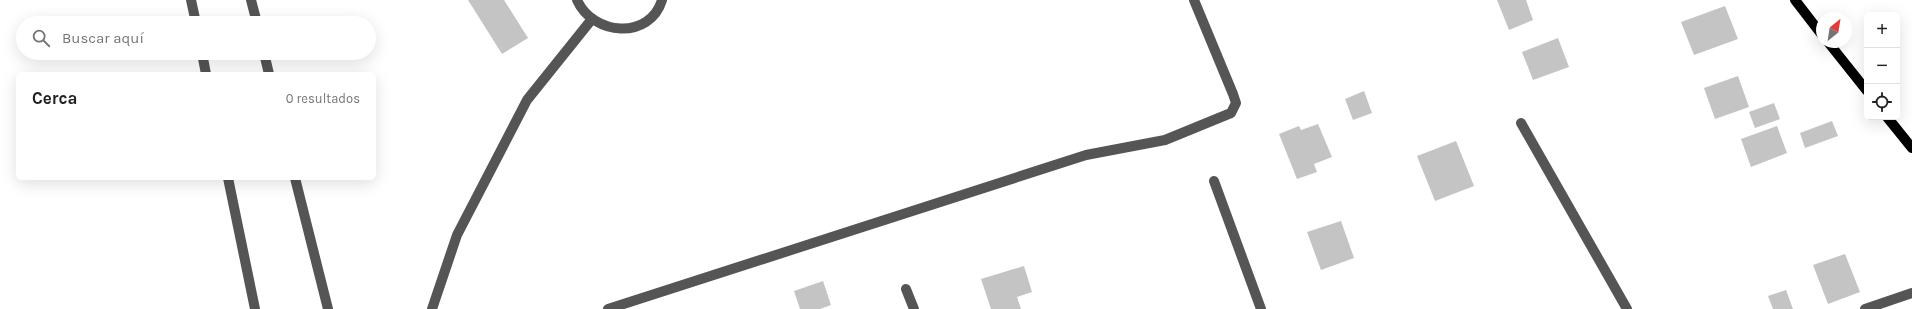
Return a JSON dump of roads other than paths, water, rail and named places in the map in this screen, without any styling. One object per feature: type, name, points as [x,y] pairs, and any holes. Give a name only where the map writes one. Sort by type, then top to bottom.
[{"type":"main road","points":[[1795,0],[1816,26]]},
{"type":"main road","points":[[1833,48],[1864,87]]},
{"type":"main road","points":[[1890,120],[1912,148]]},
{"type":"street","points":[[191,0],[194,16]]},
{"type":"street","points":[[251,0],[255,16]]},
{"type":"street","points":[[577,0],[581,8],[592,19],[606,27],[622,29],[638,26],[651,17],[662,0]]},
{"type":"street","points":[[608,309],[1086,155],[1165,140],[1231,113],[1236,103],[1194,0]]},
{"type":"street","points":[[432,309],[457,235],[527,100],[592,19]]},
{"type":"street","points":[[203,60],[206,72]]},
{"type":"street","points":[[266,60],[269,72]]},
{"type":"street","points":[[1520,123],[1627,309]]},
{"type":"street","points":[[228,180],[255,309]]},
{"type":"street","points":[[296,180],[328,309]]},
{"type":"street","points":[[1214,182],[1262,309]]},
{"type":"street","points":[[906,289],[914,309]]},
{"type":"street","points":[[1865,309],[1912,293]]}]
